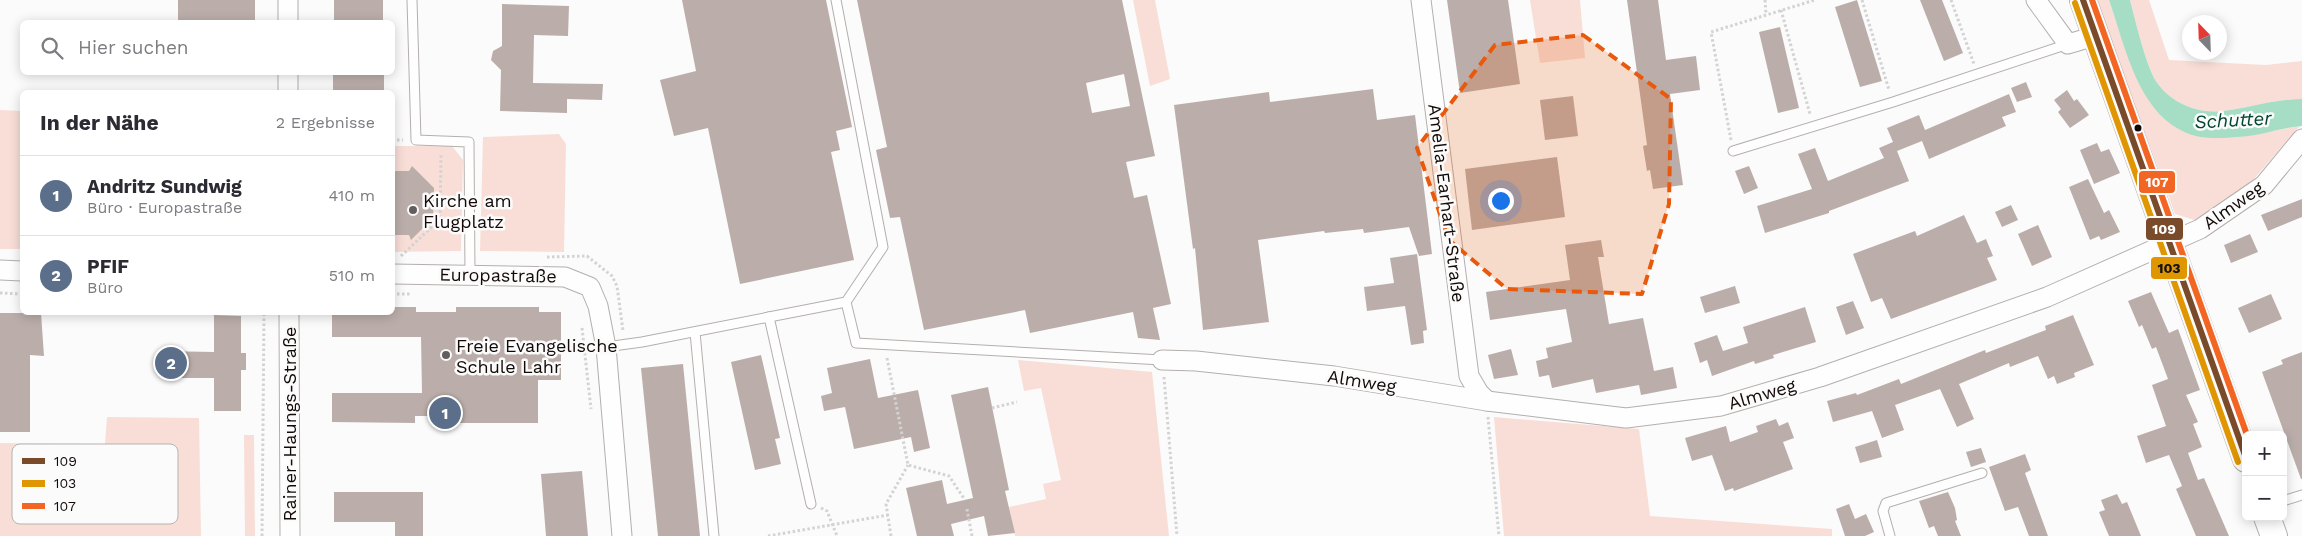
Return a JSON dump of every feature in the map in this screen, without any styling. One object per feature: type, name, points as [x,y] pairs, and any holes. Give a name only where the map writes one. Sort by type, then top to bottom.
[{"type":"street","points":[[288,0],[288,20]]},
{"type":"street","name":"Amelia-Earhart-Straße","points":[[1421,0],[1469,376],[1479,394],[1487,401]]},
{"type":"street","points":[[2036,0],[2068,44],[2095,36]]},
{"type":"street","points":[[2082,0],[2167,244],[2242,448]]},
{"type":"street","points":[[288,75],[288,90]]},
{"type":"street","name":"Almweg","points":[[1162,360],[1196,361],[1334,376],[1487,401],[1626,418],[1721,406],[1820,377],[2047,297],[2167,244],[2200,228],[2264,185],[2300,146]]},
{"type":"street","points":[[0,270],[20,271]]},
{"type":"street","name":"Europastraße","points":[[395,274],[565,277],[578,280],[590,287],[596,297],[606,347],[622,536]]},
{"type":"street","name":"Rainer-Haungs-Straße","points":[[289,315],[290,536]]},
{"type":"street","points":[[2268,521],[2274,536]]},
{"type":"lane","points":[[412,0],[416,140],[469,142],[470,274]]},
{"type":"lane","points":[[606,347],[695,332],[846,302],[883,247],[836,0]]},
{"type":"lane","points":[[1733,151],[1893,102],[2068,44]]},
{"type":"lane","points":[[846,302],[856,343],[1162,360]]},
{"type":"lane","points":[[770,317],[811,504]]},
{"type":"lane","points":[[695,332],[714,536]]},
{"type":"lane","points":[[1890,536],[1882,511],[1886,503],[1982,473]]},
{"type":"lane","points":[[2287,500],[2302,495]]},
{"type":"path","points":[[1764,0],[1766,14]]},
{"type":"path","points":[[1733,151],[1710,32],[1815,0]]},
{"type":"path","points":[[1862,0],[1893,102]]},
{"type":"path","points":[[1950,0],[1978,74]]},
{"type":"path","points":[[1781,10],[1814,126]]},
{"type":"path","points":[[401,256],[440,219],[442,141]]},
{"type":"path","points":[[395,256],[409,256]]},
{"type":"path","points":[[541,257],[587,256],[612,276],[617,286],[625,345]]},
{"type":"path","points":[[0,293],[20,294]]},
{"type":"path","points":[[395,294],[418,294]]},
{"type":"path","points":[[262,536],[264,315]]},
{"type":"path","points":[[582,324],[592,418]]},
{"type":"path","points":[[884,345],[908,465],[886,504],[891,536]]},
{"type":"path","points":[[1162,360],[1178,536]]},
{"type":"path","points":[[1487,401],[1499,536]]},
{"type":"path","points":[[992,408],[1017,402]]},
{"type":"path","points":[[908,465],[949,476],[965,500]]},
{"type":"path","points":[[811,504],[827,511],[837,536]]},
{"type":"path","points":[[966,509],[972,536]]},
{"type":"path","points":[[768,536],[888,515]]},
{"type":"highlighted area","points":[[1583,35],[1671,99],[1669,204],[1642,294],[1507,289],[1449,240],[1417,148],[1495,45]]},
{"type":"shaded area","points":[[1133,0],[1155,0],[1170,79],[1150,86]]},
{"type":"shaded area","points":[[1530,0],[1580,0],[1585,58],[1540,63]]},
{"type":"shaded area","points":[[2096,0],[2109,0],[2131,64],[2196,136],[2238,137],[2300,126],[2253,180],[2229,199],[2194,220],[2175,214]]},
{"type":"shaded area","points":[[2130,0],[2149,0],[2169,60],[2266,65],[2302,61],[2302,99],[2281,100],[2222,111],[2204,111],[2178,102],[2164,91],[2154,77],[2142,44]]},
{"type":"shaded area","points":[[0,110],[20,111],[20,249],[0,249]]},
{"type":"shaded area","points":[[559,134],[566,144],[564,252],[480,251],[483,137]]},
{"type":"shaded area","points":[[395,146],[452,146],[463,160],[461,251],[395,252]]},
{"type":"shaded area","points":[[1018,360],[1152,372],[1169,536],[1015,536],[1009,507],[1046,499],[1043,484],[1061,480],[1041,388],[1024,391]]},
{"type":"shaded area","points":[[107,417],[199,418],[201,536],[0,536],[0,443],[105,444]]},
{"type":"shaded area","points":[[1494,417],[1639,429],[1650,516],[1832,529],[1832,536],[1504,536]]},
{"type":"shaded area","points":[[244,435],[254,435],[255,536],[245,536]]},
{"type":"water","name":"Schutter","points":[[2109,0],[2130,0],[2142,44],[2154,77],[2164,91],[2178,102],[2204,111],[2222,111],[2281,100],[2302,99],[2302,126],[2262,134],[2217,138],[2196,136],[2177,128],[2161,115],[2148,99],[2129,60]]},
{"type":"building","points":[[178,0],[255,0],[255,20],[178,20]]},
{"type":"building","points":[[334,0],[383,0],[383,20],[334,20]]},
{"type":"building","points":[[682,0],[826,0],[852,127],[836,131],[840,150],[831,152],[854,260],[740,284],[708,128],[674,136],[660,80],[696,71]]},
{"type":"building","points":[[857,0],[1122,0],[1155,156],[1126,162],[1134,198],[1147,195],[1171,304],[1153,308],[1160,340],[1138,338],[1133,312],[1030,333],[1025,310],[924,330],[900,217],[890,218],[876,150],[887,147]],"holes":[[[1124,74],[1130,106],[1092,113],[1086,83]]]},
{"type":"building","points":[[1447,0],[1508,0],[1520,84],[1460,93]]},
{"type":"building","points":[[1627,0],[1658,0],[1666,60],[1696,56],[1700,90],[1670,94],[1683,185],[1653,189],[1650,170],[1647,171],[1643,146],[1647,145]]},
{"type":"building","points":[[1857,0],[1882,81],[1860,87],[1835,7]]},
{"type":"building","points":[[1920,0],[1942,0],[1963,53],[1944,61]]},
{"type":"building","points":[[502,4],[569,6],[568,36],[534,35],[533,83],[603,84],[602,100],[567,99],[567,113],[500,111],[501,70],[491,60],[493,51],[502,46]]},
{"type":"building","points":[[1780,27],[1799,108],[1778,113],[1759,32]]},
{"type":"building","points":[[333,75],[384,75],[384,90],[333,90]]},
{"type":"building","points":[[2026,82],[2032,97],[2017,102],[2011,88]]},
{"type":"building","points":[[1373,89],[1377,120],[1415,115],[1432,254],[1419,256],[1409,227],[1364,233],[1363,229],[1325,233],[1324,231],[1258,240],[1269,322],[1203,330],[1195,248],[1193,249],[1174,105],[1269,92],[1270,102]]},
{"type":"building","points":[[2067,90],[2074,101],[2077,99],[2089,115],[2070,128],[2058,112],[2061,109],[2054,100]]},
{"type":"building","points":[[2009,94],[2016,112],[2002,117],[2006,126],[1929,159],[1922,141],[1897,151],[1909,181],[1829,211],[1829,213],[1765,233],[1757,206],[1812,189],[1798,154],[1815,148],[1828,181],[1884,158],[1879,148],[1893,142],[1887,128],[1919,115],[1925,130]]},
{"type":"building","points":[[1573,96],[1578,136],[1545,140],[1540,100]]},
{"type":"building","points":[[2097,143],[2101,152],[2109,149],[2120,173],[2094,184],[2080,150]]},
{"type":"building","points":[[1557,157],[1565,217],[1472,230],[1465,169]]},
{"type":"building","name":"Kirche am Flugplatz","points":[[412,166],[434,188],[433,218],[411,240],[409,235],[395,235],[395,171],[409,171]]},
{"type":"building","points":[[1749,166],[1758,188],[1744,194],[1735,171]]},
{"type":"building","points":[[2088,179],[2104,213],[2109,210],[2120,232],[2101,240],[2099,236],[2090,240],[2069,187]]},
{"type":"building","points":[[2302,199],[2302,217],[2268,231],[2261,215]]},
{"type":"building","points":[[2011,205],[2018,220],[2002,227],[1995,212]]},
{"type":"building","points":[[1964,215],[1977,243],[1986,239],[1993,256],[1987,258],[1997,280],[1891,319],[1882,298],[1871,302],[1853,254],[1915,231],[1917,236]]},
{"type":"building","points":[[2038,225],[2052,257],[2032,266],[2018,234]]},
{"type":"building","points":[[2250,234],[2258,252],[2231,263],[2224,245]]},
{"type":"building","points":[[1601,240],[1604,257],[1598,257],[1609,324],[1643,318],[1654,371],[1673,367],[1677,388],[1641,395],[1639,385],[1596,393],[1593,379],[1552,388],[1549,375],[1539,377],[1536,361],[1548,358],[1546,348],[1572,342],[1566,309],[1490,320],[1486,292],[1570,280],[1565,245]]},
{"type":"building","points":[[1417,254],[1427,330],[1423,331],[1424,343],[1411,345],[1405,306],[1367,311],[1364,287],[1394,283],[1390,258]]},
{"type":"building","points":[[1735,286],[1740,303],[1705,313],[1700,297]]},
{"type":"building","points":[[2151,292],[2169,333],[2178,329],[2200,390],[2186,395],[2198,422],[2193,424],[2202,447],[2188,453],[2198,480],[2204,478],[2229,536],[2196,536],[2176,489],[2182,486],[2169,455],[2146,463],[2137,436],[2166,426],[2152,385],[2168,379],[2156,347],[2152,349],[2142,325],[2139,327],[2128,301]]},
{"type":"building","points":[[2271,294],[2282,319],[2249,333],[2238,308]]},
{"type":"building","points":[[1853,301],[1864,328],[1846,335],[1836,307]]},
{"type":"building","points":[[395,307],[416,307],[416,312],[456,312],[456,307],[539,307],[539,312],[561,312],[561,380],[538,380],[538,423],[457,423],[457,416],[415,416],[415,423],[332,422],[332,393],[422,393],[421,337],[332,337],[332,315],[395,315]]},
{"type":"building","points":[[1805,307],[1816,342],[1773,355],[1774,358],[1755,364],[1754,361],[1712,376],[1707,360],[1700,363],[1694,343],[1717,335],[1723,351],[1748,343],[1743,327]]},
{"type":"building","points":[[0,313],[41,315],[44,356],[30,355],[30,432],[0,432]]},
{"type":"building","points":[[214,315],[241,316],[241,353],[246,353],[246,370],[241,370],[241,411],[214,411],[214,378],[162,378],[162,351],[214,352]]},
{"type":"building","points":[[2073,315],[2094,365],[2074,373],[2075,377],[2057,384],[2054,376],[2048,379],[2038,356],[2010,367],[2009,363],[1959,384],[1974,419],[1957,427],[1940,389],[1895,405],[1904,430],[1882,438],[1872,411],[1833,422],[1827,401],[1856,393],[1857,395],[1899,379],[1901,384],[1985,350],[1986,353],[2046,330],[2045,326]]},
{"type":"building","points":[[1511,349],[1518,375],[1494,379],[1488,355]]},
{"type":"building","points":[[2302,352],[2302,479],[2287,441],[2287,431],[2284,431],[2262,372],[2283,364],[2281,360]]},
{"type":"building","points":[[761,355],[780,438],[775,439],[781,464],[755,470],[731,362]]},
{"type":"building","points":[[870,359],[878,398],[918,390],[930,448],[914,452],[911,437],[854,449],[845,407],[824,411],[821,396],[832,393],[827,368]]},
{"type":"building","points":[[683,364],[700,536],[658,536],[641,368]]},
{"type":"building","points":[[988,387],[1009,490],[1005,491],[1015,533],[988,536],[984,516],[951,524],[954,536],[917,536],[906,488],[942,480],[947,504],[973,498],[951,395]]},
{"type":"building","points":[[1776,419],[1779,426],[1788,422],[1794,438],[1783,442],[1793,469],[1734,491],[1733,488],[1725,491],[1712,455],[1692,461],[1685,438],[1726,426],[1730,442],[1758,432],[1756,426]]},
{"type":"building","points":[[1877,440],[1882,457],[1860,463],[1855,447]]},
{"type":"building","points":[[1981,448],[1986,462],[1971,467],[1966,452]]},
{"type":"building","points":[[2025,454],[2031,470],[2025,473],[2048,536],[2029,536],[2018,507],[2005,511],[1989,467]]},
{"type":"building","points":[[582,471],[588,536],[546,536],[541,474]]},
{"type":"building","points":[[334,492],[423,492],[423,536],[395,536],[395,522],[334,522]]},
{"type":"building","points":[[1948,492],[1955,508],[1957,520],[1955,521],[1961,536],[1938,536],[1934,526],[1929,528],[1919,501]]},
{"type":"building","points":[[2117,494],[2122,504],[2127,502],[2141,536],[2109,536],[2099,512],[2105,510],[2101,500]]},
{"type":"building","points":[[1849,504],[1855,519],[1866,514],[1874,532],[1865,536],[1845,536],[1836,509]]},
{"type":"transit line","name":"109","points":[[2083,0],[2242,447]]},
{"type":"transit line","name":"107","points":[[2092,0],[2246,431]]},
{"type":"transit line","name":"103","points":[[2075,3],[2238,462]]},
{"type":"place","name":"Kirche am Flugplatz","points":[[413,210]]},
{"type":"place","name":"Freie Evangelische Schule Lahr","points":[[446,355]]},
{"type":"place","name":"PFIF","points":[[171,363]]},
{"type":"place","name":"Andritz Sundwig","points":[[445,413]]}]
